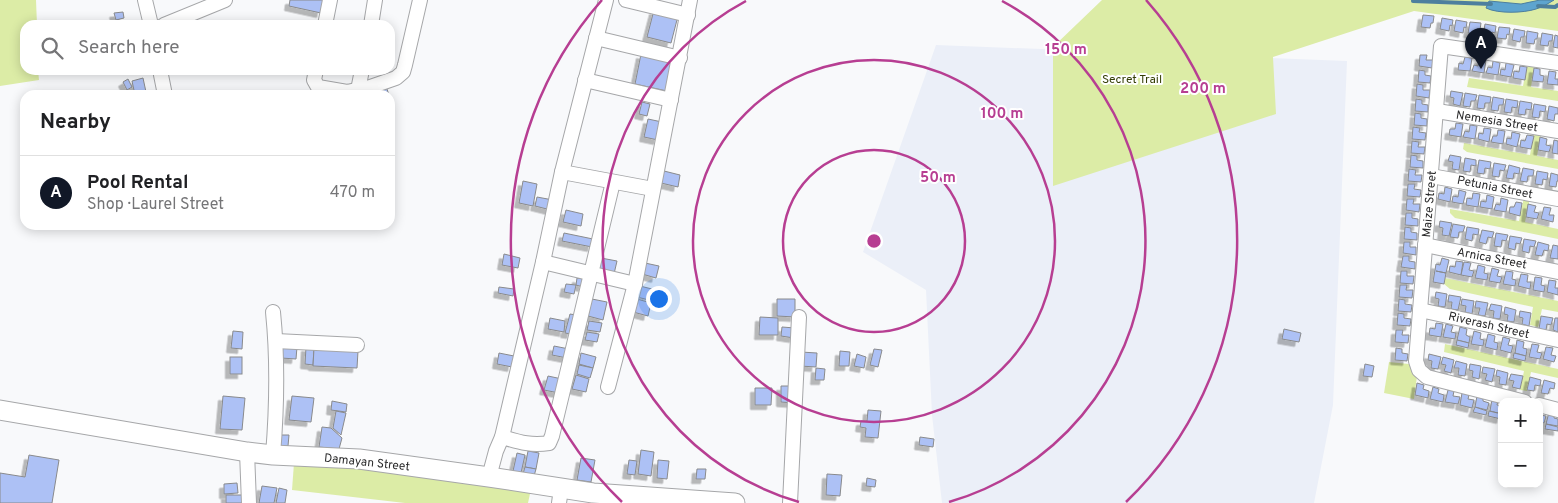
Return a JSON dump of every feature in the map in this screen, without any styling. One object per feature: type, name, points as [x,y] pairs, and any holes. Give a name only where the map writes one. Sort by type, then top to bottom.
[{"type":"street","points":[[145,0],[150,20]]},
{"type":"street","points":[[176,20],[225,0]]},
{"type":"street","points":[[326,20],[330,0]]},
{"type":"street","points":[[371,20],[375,0]]},
{"type":"street","points":[[361,75],[358,90],[396,78],[403,72],[420,0]]},
{"type":"street","points":[[489,477],[502,437],[562,172],[606,0]]},
{"type":"street","points":[[626,0],[688,15]]},
{"type":"street","points":[[608,387],[635,284],[690,0]]},
{"type":"street","points":[[596,38],[680,58]]},
{"type":"street","name":"Maize Street","points":[[1509,398],[1427,377],[1419,370],[1416,361],[1441,46],[1558,63]]},
{"type":"street","points":[[161,75],[164,90]]},
{"type":"street","points":[[315,75],[314,80],[318,87],[335,90]]},
{"type":"street","points":[[584,80],[672,100]]},
{"type":"street","name":"Nemesia Street","points":[[1437,111],[1558,131]]},
{"type":"street","points":[[562,172],[653,189]]},
{"type":"street","name":"Petunia Street","points":[[1431,176],[1558,199]]},
{"type":"street","points":[[502,437],[530,445],[549,443],[592,274],[613,182]]},
{"type":"street","name":"Arnica Street","points":[[1425,244],[1558,272]]},
{"type":"street","points":[[543,262],[635,284]]},
{"type":"street","name":"Riverash Street","points":[[1420,310],[1558,340]]},
{"type":"street","points":[[273,312],[276,340],[277,407],[273,455]]},
{"type":"street","points":[[790,503],[799,317]]},
{"type":"street","points":[[276,340],[357,345]]},
{"type":"street","points":[[1543,407],[1558,410]]},
{"type":"street","name":"Damayan Street","points":[[0,410],[247,452],[359,459],[489,477],[560,496],[610,495],[735,503]]},
{"type":"street","points":[[247,452],[249,503]]},
{"type":"shaded area","points":[[936,45],[1347,61],[1333,405],[1314,503],[942,503],[932,415],[926,290],[863,252]]},
{"type":"green space","points":[[0,0],[36,0],[37,20],[20,20],[20,75],[38,75],[39,80],[0,86]]},
{"type":"green space","name":"Secret Trail","points":[[1102,0],[1558,0],[1558,31],[1414,11],[1273,57],[1276,114],[1053,186],[1053,47]]},
{"type":"green space","points":[[1527,65],[1534,67],[1531,87],[1558,91],[1558,101],[1467,87],[1469,78],[1523,86]]},
{"type":"green space","points":[[1534,132],[1541,133],[1537,156],[1558,160],[1558,169],[1467,152],[1463,149],[1464,143],[1530,155]]},
{"type":"green space","points":[[1524,197],[1530,198],[1525,222],[1558,229],[1558,239],[1455,218],[1450,213],[1450,209],[1519,221]]},
{"type":"green space","points":[[1445,278],[1558,301],[1558,312],[1542,309],[1538,327],[1530,325],[1533,307],[1450,289],[1444,284]]},
{"type":"green space","points":[[1445,344],[1558,369],[1558,378],[1531,372],[1527,391],[1520,390],[1524,371],[1444,352]]},
{"type":"green space","points":[[1389,362],[1409,364],[1417,376],[1414,399],[1384,393]]},
{"type":"green space","points":[[294,463],[360,466],[531,489],[528,503],[405,503],[292,490]]},
{"type":"water","points":[[1540,0],[1554,0],[1539,8],[1525,11],[1504,12],[1486,8],[1489,1],[1521,4]]},
{"type":"building","points":[[290,0],[324,0],[321,13],[289,6]]},
{"type":"building","points":[[654,10],[678,16],[671,43],[647,37]]},
{"type":"building","points":[[123,12],[124,18],[116,20],[114,13]]},
{"type":"building","points":[[1423,15],[1434,16],[1430,28],[1421,27]]},
{"type":"building","points":[[1442,18],[1453,20],[1449,31],[1440,29]]},
{"type":"building","points":[[1456,20],[1467,22],[1463,33],[1454,31]]},
{"type":"building","points":[[1470,22],[1481,23],[1480,30],[1477,29],[1476,34],[1468,33]]},
{"type":"building","points":[[1485,24],[1496,26],[1495,33],[1492,32],[1491,37],[1483,36]]},
{"type":"building","points":[[1499,27],[1510,28],[1506,39],[1497,38]]},
{"type":"building","points":[[1514,29],[1525,31],[1524,37],[1521,37],[1520,42],[1512,40]]},
{"type":"building","points":[[1527,31],[1538,33],[1534,44],[1526,43]]},
{"type":"building","points":[[1542,33],[1553,35],[1552,41],[1549,41],[1548,46],[1540,45]]},
{"type":"building","points":[[1555,35],[1558,36],[1558,48],[1553,47]]},
{"type":"building","points":[[641,54],[674,61],[667,91],[635,84]]},
{"type":"building","points":[[1420,55],[1427,55],[1426,60],[1433,60],[1432,68],[1419,66]]},
{"type":"building","points":[[1465,57],[1472,58],[1470,71],[1458,70],[1459,63],[1463,64]]},
{"type":"building","points":[[1479,59],[1486,60],[1484,73],[1472,71],[1474,65],[1478,66]]},
{"type":"building","points":[[1493,61],[1500,63],[1498,75],[1486,73],[1488,67],[1492,68]]},
{"type":"building","points":[[1506,63],[1514,65],[1511,77],[1500,75],[1501,69],[1505,70]]},
{"type":"building","points":[[1520,66],[1527,67],[1525,80],[1513,78],[1514,71],[1519,72]]},
{"type":"building","points":[[1534,68],[1540,69],[1540,75],[1544,76],[1543,82],[1532,81]]},
{"type":"building","points":[[1419,70],[1425,71],[1425,75],[1431,76],[1430,83],[1418,82]]},
{"type":"building","points":[[1549,71],[1556,72],[1555,79],[1558,79],[1558,85],[1547,84]]},
{"type":"building","points":[[143,78],[146,90],[134,90],[132,81]]},
{"type":"building","points":[[128,79],[132,87],[127,90],[123,82]]},
{"type":"building","points":[[1417,84],[1423,85],[1423,90],[1430,90],[1429,98],[1416,96]]},
{"type":"building","points":[[386,86],[387,90],[375,90]]},
{"type":"building","points":[[1451,91],[1463,93],[1460,106],[1453,104],[1454,98],[1450,97]]},
{"type":"building","points":[[1465,93],[1477,95],[1475,101],[1471,101],[1470,107],[1463,106]]},
{"type":"building","points":[[1479,95],[1491,97],[1490,103],[1485,103],[1484,109],[1477,108]]},
{"type":"building","points":[[1493,97],[1504,99],[1503,105],[1499,105],[1498,111],[1491,110]]},
{"type":"building","points":[[1416,99],[1422,100],[1422,104],[1428,105],[1428,112],[1415,111]]},
{"type":"building","points":[[1506,99],[1518,101],[1517,108],[1512,107],[1511,113],[1504,112]]},
{"type":"building","points":[[1520,101],[1532,103],[1531,110],[1526,109],[1525,115],[1518,114]]},
{"type":"building","points":[[642,102],[650,104],[647,116],[639,114]]},
{"type":"building","points":[[1534,104],[1546,106],[1545,112],[1540,111],[1539,118],[1532,117]]},
{"type":"building","points":[[1549,106],[1558,108],[1558,114],[1555,114],[1554,121],[1547,119]]},
{"type":"building","points":[[1415,113],[1421,114],[1421,118],[1427,119],[1427,126],[1414,125]]},
{"type":"building","points":[[648,119],[662,122],[658,140],[644,137]]},
{"type":"building","points":[[1456,123],[1463,124],[1461,137],[1449,135],[1450,129],[1455,129]]},
{"type":"building","points":[[1470,125],[1477,126],[1475,139],[1463,137],[1465,131],[1469,132]]},
{"type":"building","points":[[1413,127],[1420,128],[1419,132],[1426,133],[1425,140],[1412,139]]},
{"type":"building","points":[[1484,128],[1491,129],[1489,142],[1478,139],[1479,133],[1483,134]]},
{"type":"building","points":[[1498,130],[1505,131],[1503,144],[1491,142],[1493,136],[1497,136]]},
{"type":"building","points":[[1512,132],[1520,134],[1517,147],[1506,144],[1507,138],[1511,139]]},
{"type":"building","points":[[1527,135],[1534,136],[1531,149],[1520,147],[1521,140],[1525,141]]},
{"type":"building","points":[[1540,137],[1547,139],[1546,145],[1551,146],[1549,152],[1538,150]]},
{"type":"building","points":[[1554,140],[1558,141],[1558,154],[1552,153]]},
{"type":"building","points":[[1412,141],[1419,142],[1418,147],[1425,147],[1424,154],[1411,153]]},
{"type":"building","points":[[1411,155],[1417,156],[1417,160],[1423,161],[1423,168],[1410,167]]},
{"type":"building","points":[[1450,155],[1461,157],[1459,170],[1452,169],[1453,162],[1448,161]]},
{"type":"building","points":[[1465,158],[1476,160],[1476,166],[1471,165],[1470,172],[1463,171]]},
{"type":"building","points":[[1479,160],[1491,162],[1490,169],[1485,168],[1484,174],[1477,173]]},
{"type":"building","points":[[1494,163],[1506,165],[1504,171],[1500,170],[1499,177],[1492,176]]},
{"type":"building","points":[[1509,165],[1520,168],[1519,174],[1514,173],[1513,179],[1506,178]]},
{"type":"building","points":[[1523,168],[1534,170],[1533,176],[1528,176],[1527,182],[1520,181]]},
{"type":"building","points":[[1409,169],[1416,170],[1415,175],[1422,175],[1421,182],[1408,181]]},
{"type":"building","points":[[664,171],[680,175],[678,187],[661,183]]},
{"type":"building","points":[[1537,171],[1548,173],[1547,180],[1543,179],[1542,185],[1535,184]]},
{"type":"building","points":[[1551,173],[1558,175],[1556,187],[1549,186]]},
{"type":"building","points":[[523,181],[537,184],[533,206],[519,203]]},
{"type":"building","points":[[1408,184],[1415,184],[1414,189],[1421,190],[1420,197],[1407,196]]},
{"type":"building","points":[[1445,187],[1452,189],[1450,202],[1438,199],[1439,193],[1444,194]]},
{"type":"building","points":[[1459,190],[1466,192],[1463,204],[1452,202],[1453,196],[1458,197]]},
{"type":"building","points":[[1473,193],[1480,194],[1478,207],[1466,205],[1467,198],[1472,199]]},
{"type":"building","points":[[1487,195],[1494,197],[1492,209],[1480,207],[1481,201],[1486,202]]},
{"type":"building","points":[[537,197],[553,200],[551,210],[535,206]]},
{"type":"building","points":[[1501,198],[1508,200],[1506,212],[1494,210],[1496,204],[1500,205]]},
{"type":"building","points":[[1407,199],[1414,199],[1413,204],[1420,204],[1419,212],[1406,210]]},
{"type":"building","points":[[1516,202],[1522,203],[1520,216],[1509,213],[1510,207],[1514,207]]},
{"type":"building","points":[[1528,204],[1536,206],[1534,212],[1539,213],[1537,219],[1526,217]]},
{"type":"building","points":[[1544,207],[1551,208],[1549,215],[1554,215],[1553,222],[1541,219]]},
{"type":"building","points":[[566,210],[583,214],[581,226],[563,222]]},
{"type":"building","points":[[1406,213],[1412,213],[1412,218],[1418,219],[1418,226],[1405,225]]},
{"type":"building","points":[[1440,221],[1452,223],[1449,236],[1442,235],[1443,228],[1439,227]]},
{"type":"building","points":[[1453,224],[1465,226],[1463,232],[1459,232],[1458,238],[1450,237]]},
{"type":"building","points":[[1405,227],[1411,228],[1411,232],[1417,233],[1417,240],[1404,239]]},
{"type":"building","points":[[1467,227],[1479,229],[1478,235],[1473,234],[1472,241],[1465,239]]},
{"type":"building","points":[[1482,230],[1494,232],[1492,238],[1488,237],[1486,244],[1479,242]]},
{"type":"building","points":[[564,233],[593,239],[592,247],[562,241]]},
{"type":"building","points":[[1496,233],[1508,235],[1506,241],[1502,240],[1501,247],[1494,246]]},
{"type":"building","points":[[1510,236],[1522,238],[1520,244],[1516,243],[1515,250],[1508,248]]},
{"type":"building","points":[[1524,239],[1536,241],[1534,247],[1530,246],[1529,253],[1522,251]]},
{"type":"building","points":[[1404,242],[1410,242],[1410,247],[1416,247],[1416,255],[1403,253]]},
{"type":"building","points":[[1538,242],[1549,245],[1548,251],[1544,250],[1542,256],[1535,255]]},
{"type":"building","points":[[1553,245],[1558,246],[1558,259],[1550,258]]},
{"type":"building","points":[[504,254],[520,258],[518,268],[502,265]]},
{"type":"building","points":[[1403,256],[1409,256],[1409,261],[1415,262],[1415,269],[1401,267]]},
{"type":"building","points":[[601,258],[617,261],[614,274],[599,271]]},
{"type":"building","points":[[1442,258],[1449,260],[1444,284],[1433,282],[1436,264],[1440,265]]},
{"type":"building","points":[[1456,261],[1463,262],[1461,275],[1449,272],[1450,266],[1455,267]]},
{"type":"building","points":[[1464,262],[1471,263],[1469,270],[1474,271],[1472,277],[1461,275]]},
{"type":"building","points":[[645,263],[659,266],[656,278],[642,274]]},
{"type":"building","points":[[1478,265],[1485,267],[1484,273],[1488,274],[1487,280],[1475,278]]},
{"type":"building","points":[[1492,268],[1499,270],[1497,276],[1502,277],[1500,283],[1489,281]]},
{"type":"building","points":[[1401,271],[1407,271],[1407,276],[1414,276],[1413,284],[1400,283]]},
{"type":"building","points":[[1506,271],[1513,272],[1512,279],[1516,280],[1515,286],[1503,284]]},
{"type":"building","points":[[1521,274],[1528,275],[1527,282],[1531,282],[1530,289],[1518,286]]},
{"type":"building","points":[[1535,277],[1542,278],[1541,285],[1545,286],[1544,292],[1533,290]]},
{"type":"building","points":[[577,278],[584,279],[583,287],[576,285]]},
{"type":"building","points":[[1549,280],[1556,281],[1555,288],[1558,288],[1558,295],[1547,292]]},
{"type":"building","points":[[566,284],[576,285],[574,294],[564,292]]},
{"type":"building","points":[[1400,285],[1407,285],[1406,290],[1413,290],[1412,298],[1399,297]]},
{"type":"building","points":[[640,286],[652,289],[649,300],[637,297]]},
{"type":"building","points":[[499,287],[514,289],[513,296],[498,293]]},
{"type":"building","points":[[1436,292],[1447,294],[1445,307],[1438,306],[1439,299],[1435,298]]},
{"type":"building","points":[[1449,295],[1461,297],[1458,310],[1451,309],[1452,302],[1448,302]]},
{"type":"building","points":[[592,299],[607,302],[603,320],[588,316]]},
{"type":"building","points":[[637,299],[651,303],[648,316],[633,312]]},
{"type":"building","points":[[777,299],[795,299],[795,317],[777,316]]},
{"type":"building","points":[[1399,299],[1405,300],[1405,304],[1412,305],[1411,312],[1398,311]]},
{"type":"building","points":[[1462,299],[1474,301],[1472,314],[1465,312],[1466,306],[1461,305]]},
{"type":"building","points":[[1476,301],[1488,303],[1485,316],[1478,315],[1480,308],[1475,308]]},
{"type":"building","points":[[1491,304],[1502,306],[1500,319],[1493,318],[1494,311],[1489,310]]},
{"type":"building","points":[[1505,307],[1516,310],[1514,322],[1507,321],[1508,315],[1504,314]]},
{"type":"building","points":[[1520,311],[1531,313],[1529,326],[1522,324],[1523,318],[1519,317]]},
{"type":"building","points":[[1398,313],[1404,314],[1404,318],[1411,319],[1410,326],[1397,325]]},
{"type":"building","points":[[570,314],[576,315],[571,334],[565,333]]},
{"type":"building","points":[[1541,316],[1553,318],[1551,325],[1547,324],[1546,330],[1539,329]]},
{"type":"building","points":[[760,317],[778,318],[778,335],[759,335]]},
{"type":"building","points":[[550,318],[565,321],[564,332],[548,329]]},
{"type":"building","points":[[1555,318],[1558,318],[1558,332],[1553,330]]},
{"type":"building","points":[[589,321],[602,323],[600,332],[587,330]]},
{"type":"building","points":[[1436,323],[1443,324],[1441,337],[1429,335],[1430,328],[1435,329]]},
{"type":"building","points":[[1446,324],[1453,326],[1451,332],[1456,333],[1455,339],[1443,337]]},
{"type":"building","points":[[782,327],[795,328],[794,338],[781,336]]},
{"type":"building","points":[[1460,327],[1467,329],[1466,335],[1470,337],[1469,343],[1457,340]]},
{"type":"building","points":[[1284,329],[1301,333],[1299,342],[1282,339]]},
{"type":"building","points":[[1396,330],[1403,330],[1402,335],[1409,335],[1408,343],[1395,342]]},
{"type":"building","points":[[233,331],[243,332],[242,349],[231,348]]},
{"type":"building","points":[[1474,331],[1481,333],[1480,339],[1484,340],[1483,346],[1471,344]]},
{"type":"building","points":[[587,332],[599,334],[597,342],[585,340]]},
{"type":"building","points":[[1488,334],[1495,336],[1494,342],[1498,343],[1497,350],[1485,347]]},
{"type":"building","points":[[1503,337],[1510,339],[1508,345],[1513,346],[1511,353],[1500,350]]},
{"type":"building","points":[[1457,340],[1469,343],[1468,348],[1456,345]]},
{"type":"building","points":[[1517,340],[1524,342],[1523,348],[1527,349],[1526,356],[1515,353]]},
{"type":"building","points":[[1532,344],[1539,345],[1537,352],[1542,353],[1540,359],[1529,357]]},
{"type":"building","points":[[281,346],[297,347],[296,359],[281,358]]},
{"type":"building","points":[[554,346],[569,349],[567,358],[552,355]]},
{"type":"building","points":[[306,347],[314,348],[313,365],[305,364]]},
{"type":"building","points":[[1546,347],[1553,348],[1551,355],[1556,356],[1554,362],[1543,359]]},
{"type":"building","points":[[314,348],[358,351],[357,368],[313,366]]},
{"type":"building","points":[[1396,348],[1402,349],[1402,353],[1408,354],[1407,361],[1395,360]]},
{"type":"building","points":[[874,349],[882,350],[878,367],[870,365]]},
{"type":"building","points":[[840,351],[850,352],[849,366],[839,366]]},
{"type":"building","points":[[801,352],[817,353],[816,367],[800,366]]},
{"type":"building","points":[[499,353],[514,356],[512,367],[497,364]]},
{"type":"building","points":[[581,353],[596,357],[593,368],[579,364]]},
{"type":"building","points":[[1514,353],[1526,356],[1525,361],[1513,358]]},
{"type":"building","points":[[857,354],[866,357],[864,368],[854,366]]},
{"type":"building","points":[[1429,354],[1441,357],[1438,369],[1431,368],[1432,361],[1428,360]]},
{"type":"building","points":[[230,357],[242,357],[242,374],[230,374]]},
{"type":"building","points":[[1443,357],[1454,360],[1451,373],[1444,371],[1446,365],[1441,364]]},
{"type":"building","points":[[1456,361],[1467,364],[1465,376],[1458,375],[1459,368],[1454,368]]},
{"type":"building","points":[[1365,364],[1374,366],[1372,377],[1363,376]]},
{"type":"building","points":[[1470,364],[1481,366],[1479,379],[1472,377],[1473,371],[1469,370]]},
{"type":"building","points":[[579,365],[593,368],[590,378],[577,374]]},
{"type":"building","points":[[1483,367],[1495,369],[1492,382],[1485,380],[1487,374],[1482,373]]},
{"type":"building","points":[[816,368],[825,369],[824,380],[815,380]]},
{"type":"building","points":[[1497,370],[1508,373],[1506,385],[1499,384],[1500,377],[1496,376]]},
{"type":"building","points":[[1511,374],[1523,376],[1520,389],[1512,387],[1514,381],[1509,380]]},
{"type":"building","points":[[576,375],[589,379],[586,392],[572,389]]},
{"type":"building","points":[[548,376],[562,379],[559,393],[544,390]]},
{"type":"building","points":[[1530,377],[1541,380],[1540,386],[1535,385],[1534,391],[1527,390]]},
{"type":"building","points":[[1544,380],[1555,383],[1554,389],[1550,388],[1548,394],[1541,393]]},
{"type":"building","points":[[1417,383],[1424,385],[1423,389],[1429,391],[1428,398],[1415,395]]},
{"type":"building","points":[[781,386],[794,386],[793,403],[781,402]]},
{"type":"building","points":[[1433,387],[1439,389],[1438,393],[1444,395],[1443,402],[1430,399]]},
{"type":"building","points":[[755,388],[772,388],[771,405],[755,405]]},
{"type":"building","points":[[1448,390],[1454,391],[1453,396],[1460,397],[1458,404],[1445,402]]},
{"type":"building","points":[[1462,393],[1469,395],[1468,399],[1474,400],[1472,408],[1460,405]]},
{"type":"building","points":[[223,396],[245,398],[242,430],[220,429]]},
{"type":"building","points":[[292,396],[314,398],[311,422],[289,420]]},
{"type":"building","points":[[1477,396],[1483,397],[1483,401],[1489,403],[1487,410],[1475,407]]},
{"type":"building","points":[[1492,399],[1498,401],[1498,413],[1490,411]]},
{"type":"building","points":[[332,401],[347,404],[346,412],[331,410]]},
{"type":"building","points":[[1475,407],[1487,411],[1486,415],[1473,412]]},
{"type":"building","points":[[868,410],[881,411],[878,438],[865,437],[866,428],[860,427],[861,421],[867,421]]},
{"type":"building","points":[[336,411],[346,413],[341,435],[333,428]]},
{"type":"building","points":[[1489,411],[1498,413],[1498,418],[1488,416]]},
{"type":"building","points":[[1549,412],[1555,413],[1554,418],[1558,419],[1558,426],[1546,424]]},
{"type":"building","points":[[1546,424],[1558,427],[1558,431],[1545,429]]},
{"type":"building","points":[[322,427],[331,428],[342,438],[339,449],[319,447]]},
{"type":"building","points":[[281,435],[289,435],[288,446],[280,446]]},
{"type":"building","points":[[920,437],[934,439],[933,447],[919,445]]},
{"type":"building","points":[[641,450],[654,452],[651,476],[638,474]]},
{"type":"building","points":[[528,451],[539,453],[536,469],[525,467]]},
{"type":"building","points":[[517,453],[525,455],[521,473],[513,471]]},
{"type":"building","points":[[29,455],[59,460],[52,503],[0,503],[0,473],[25,477]]},
{"type":"building","points":[[581,458],[595,460],[591,482],[577,480]]},
{"type":"building","points":[[629,460],[637,461],[635,475],[627,474]]},
{"type":"building","points":[[658,460],[669,461],[667,479],[657,478]]},
{"type":"building","points":[[525,467],[536,469],[534,476],[523,474]]},
{"type":"building","points":[[697,469],[706,469],[705,479],[696,479]]},
{"type":"building","points":[[827,474],[842,475],[840,496],[826,495]]},
{"type":"building","points":[[867,478],[876,480],[875,487],[866,486]]},
{"type":"building","points":[[237,483],[238,493],[224,494],[224,484]]},
{"type":"building","points":[[262,486],[277,488],[274,503],[259,503]]},
{"type":"building","points":[[279,488],[287,490],[285,503],[276,503]]},
{"type":"building","points":[[226,495],[246,495],[246,503],[226,503]]},
{"type":"waterway","points":[[1413,1],[1491,4]]},
{"type":"waterway","points":[[1538,6],[1555,7],[1558,5]]},
{"type":"place","name":"Pool Rental","points":[[1481,69]]}]
